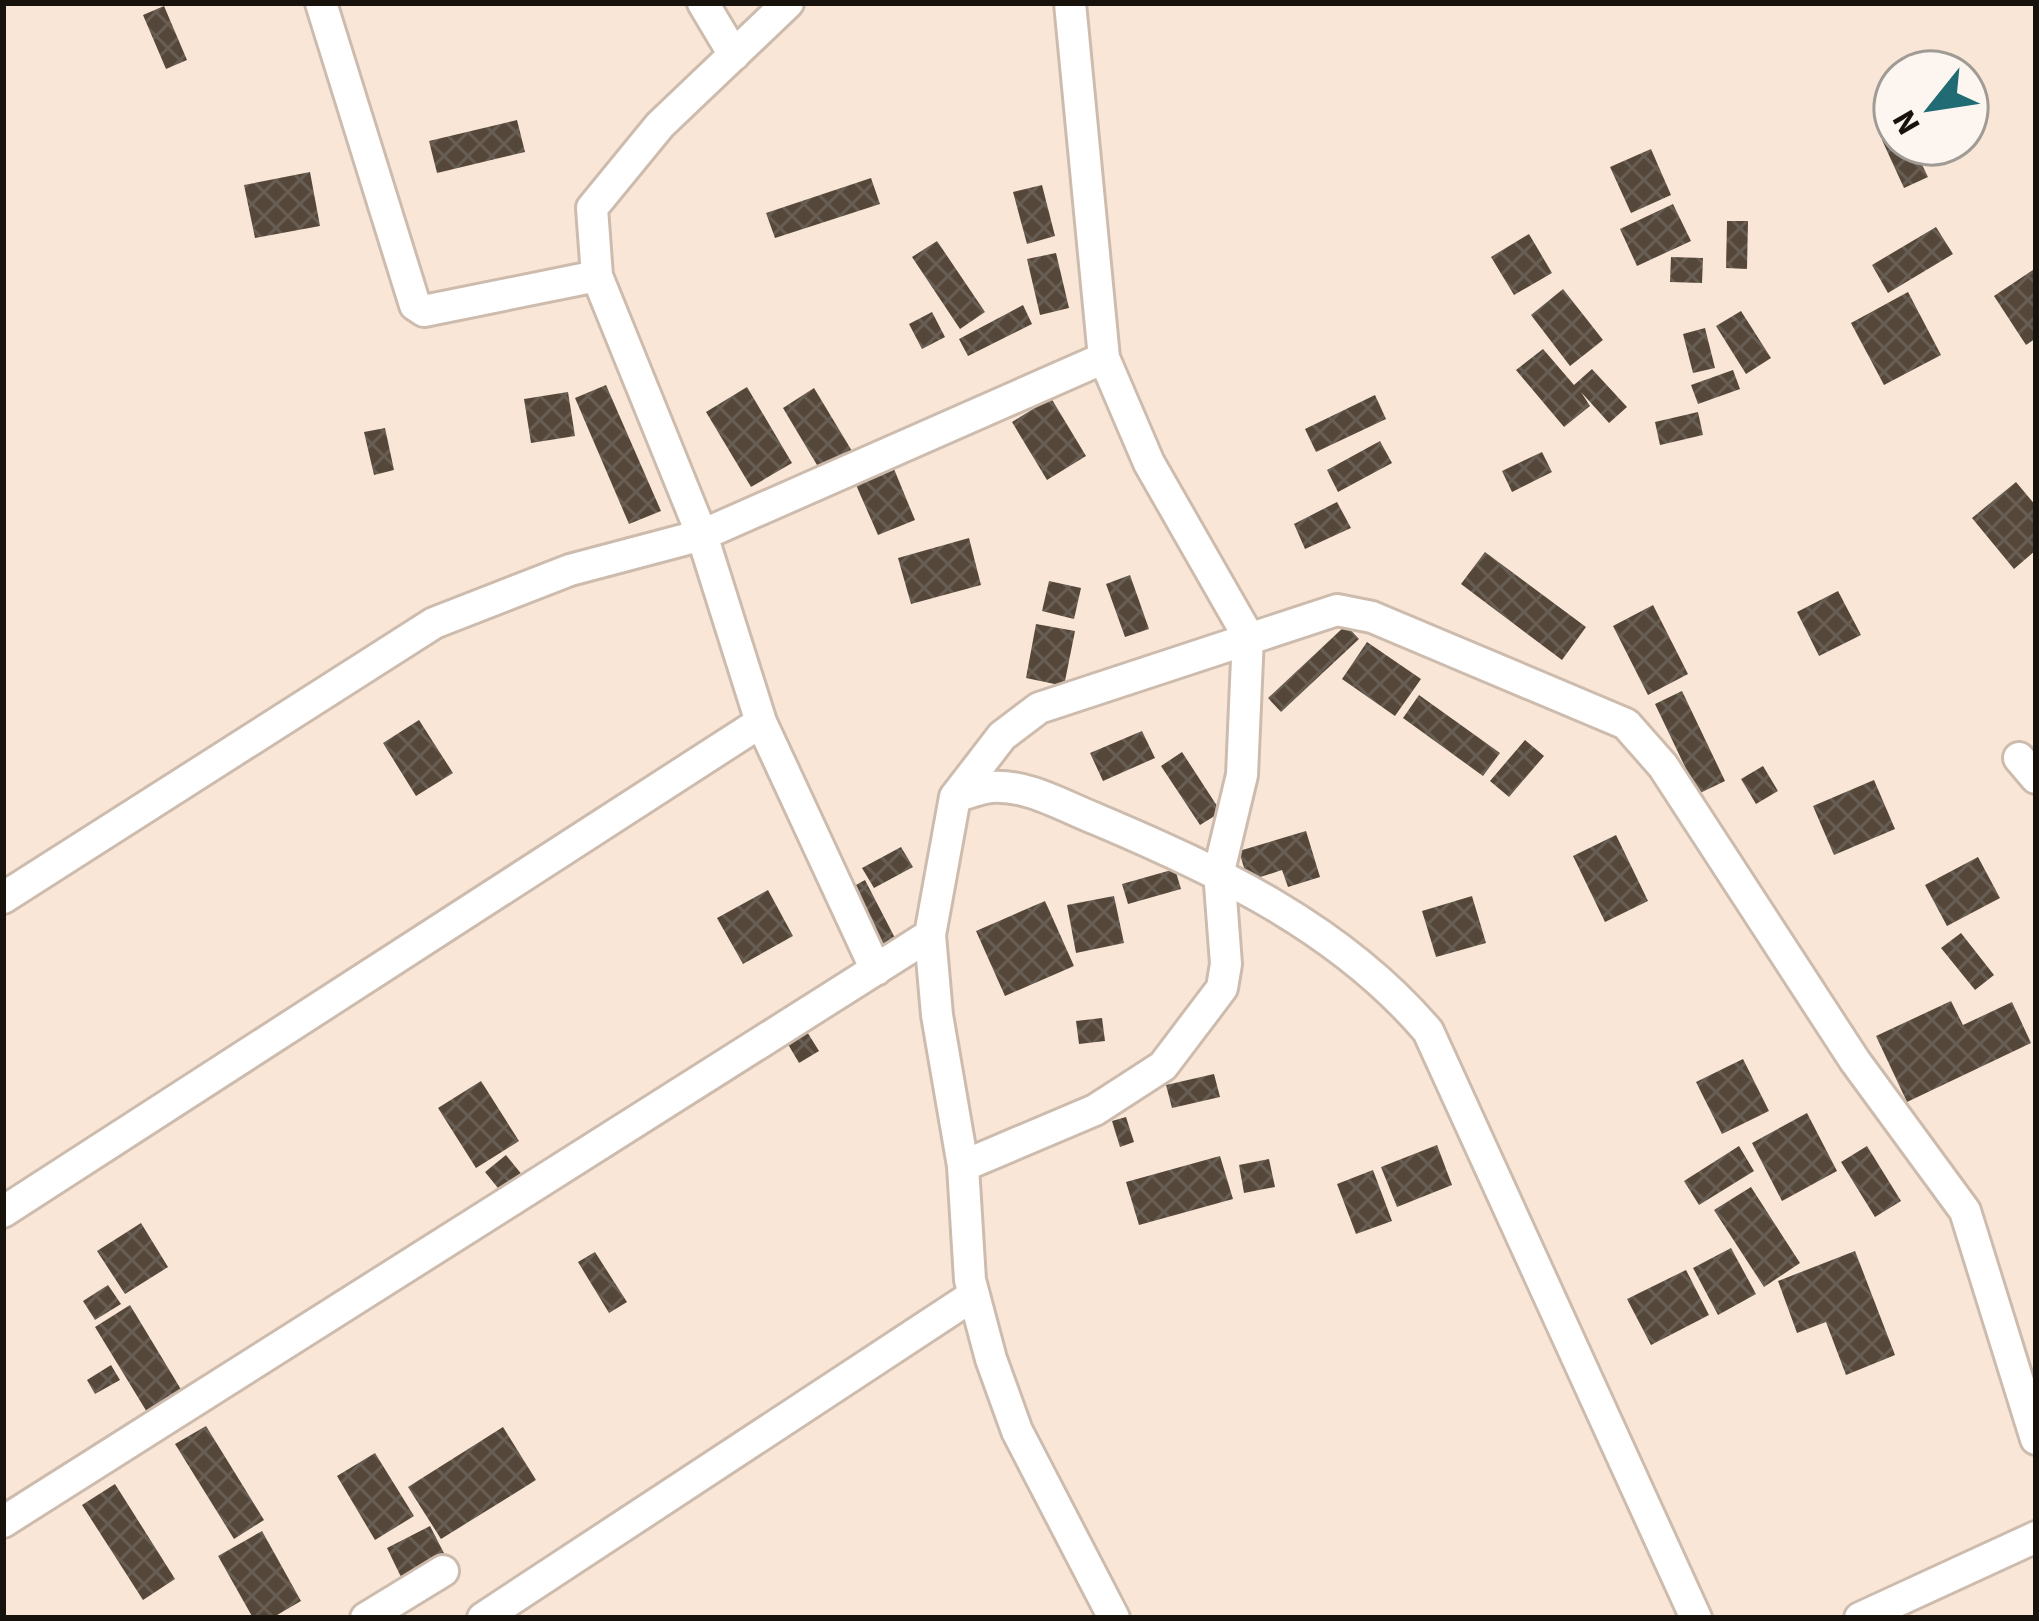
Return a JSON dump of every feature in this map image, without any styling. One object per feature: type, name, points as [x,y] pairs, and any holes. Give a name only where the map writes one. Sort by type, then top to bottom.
[{"type":"street","points":[[321,3],[415,305],[424,310],[597,276]]},
{"type":"street","points":[[703,3],[734,55]]},
{"type":"street","points":[[788,3],[660,125],[592,208],[597,276],[702,535],[760,722],[877,970]]},
{"type":"street","points":[[963,1166],[1095,1110],[1180,1050],[1222,988],[1226,964],[1219,871],[1243,775],[1248,636],[1149,463],[1104,358],[1070,3]]},
{"type":"street","points":[[3,898],[434,623],[570,570],[702,535],[1104,358]]},
{"type":"street","points":[[1114,1618],[1017,1431],[974,1295],[963,1166],[937,1015],[930,935],[955,796],[1002,736],[1039,709],[1317,614],[1355,610],[1626,724],[1663,766],[1856,1061],[1965,1211],[2036,1438]]},
{"type":"street","points":[[3,1212],[760,722]]},
{"type":"street","points":[[955,796],[992,787],[1029,791],[1219,871],[1356,957],[1428,1031],[1696,1618]]},
{"type":"street","points":[[3,1522],[930,935]]},
{"type":"street","points":[[483,1618],[974,1295]]},
{"type":"street","points":[[1860,1618],[2036,1537]]},
{"type":"street","points":[[366,1618],[443,1570]]},
{"type":"building","points":[[164,6],[187,60],[166,69],[143,15]]},
{"type":"building","points":[[517,120],[525,152],[437,173],[429,141]]},
{"type":"building","points":[[1651,149],[1671,195],[1631,213],[1610,167]]},
{"type":"building","points":[[1895,168],[1924,168],[1928,177],[1904,188]]},
{"type":"building","points":[[310,172],[320,226],[255,238],[244,185]]},
{"type":"building","points":[[871,178],[880,204],[775,238],[766,213]]},
{"type":"building","points":[[1042,185],[1055,236],[1027,244],[1013,192]]},
{"type":"building","points":[[1673,204],[1691,241],[1637,266],[1620,229]]},
{"type":"building","points":[[1727,221],[1748,221],[1747,269],[1726,268]]},
{"type":"building","points":[[1936,227],[1953,254],[1888,293],[1872,265]]},
{"type":"building","points":[[1529,234],[1552,273],[1514,295],[1491,257]]},
{"type":"building","points":[[937,241],[985,312],[960,329],[912,257]]},
{"type":"building","points":[[1056,253],[1069,308],[1040,315],[1027,259]]},
{"type":"building","points":[[1671,257],[1703,258],[1702,283],[1670,282]]},
{"type":"building","points":[[2036,268],[2036,338],[2026,345],[1994,296]]},
{"type":"building","points":[[1563,289],[1603,340],[1570,366],[1531,315]]},
{"type":"building","points":[[1908,292],[1941,355],[1884,385],[1851,323]]},
{"type":"building","points":[[1023,305],[1032,324],[968,356],[959,339]]},
{"type":"building","points":[[1741,311],[1771,358],[1746,374],[1716,326]]},
{"type":"building","points":[[932,312],[945,337],[922,349],[909,324]]},
{"type":"building","points":[[1705,328],[1715,368],[1693,373],[1683,334]]},
{"type":"building","points":[[1543,349],[1574,385],[1592,369],[1627,407],[1609,423],[1581,392],[1590,406],[1564,427],[1516,370]]},
{"type":"building","points":[[1733,370],[1740,389],[1698,404],[1691,385]]},
{"type":"building","points":[[606,385],[661,511],[629,524],[575,398]]},
{"type":"building","points":[[747,387],[792,463],[751,487],[706,412]]},
{"type":"building","points":[[814,388],[855,456],[823,475],[783,408]]},
{"type":"building","points":[[568,392],[575,436],[531,443],[524,399]]},
{"type":"building","points":[[1375,395],[1386,419],[1316,452],[1305,429]]},
{"type":"building","points":[[1051,398],[1086,456],[1047,480],[1012,422]]},
{"type":"building","points":[[1698,412],[1703,435],[1660,445],[1655,422]]},
{"type":"building","points":[[385,428],[394,470],[374,475],[364,432]]},
{"type":"building","points":[[1380,441],[1392,463],[1338,492],[1327,470]]},
{"type":"building","points":[[1542,452],[1552,472],[1512,492],[1502,471]]},
{"type":"building","points":[[894,469],[915,520],[878,535],[856,485]]},
{"type":"building","points":[[2016,482],[2036,506],[2036,550],[2014,569],[1972,518]]},
{"type":"building","points":[[1337,502],[1351,528],[1305,549],[1294,524]]},
{"type":"building","points":[[969,538],[981,585],[911,604],[898,558]]},
{"type":"building","points":[[1485,552],[1586,627],[1562,660],[1461,584]]},
{"type":"building","points":[[1130,575],[1149,629],[1125,637],[1106,584]]},
{"type":"building","points":[[1049,581],[1081,588],[1074,619],[1042,611]]},
{"type":"building","points":[[1838,591],[1861,635],[1819,656],[1797,612]]},
{"type":"building","points":[[1653,605],[1688,674],[1648,695],[1613,626]]},
{"type":"building","points":[[1036,624],[1075,631],[1064,686],[1026,678]]},
{"type":"building","points":[[1346,625],[1359,639],[1281,712],[1268,698]]},
{"type":"building","points":[[1367,642],[1421,679],[1395,716],[1342,679]]},
{"type":"building","points":[[1682,691],[1725,781],[1698,794],[1655,704]]},
{"type":"building","points":[[1419,695],[1500,753],[1483,776],[1403,718]]},
{"type":"building","points":[[419,720],[453,773],[416,796],[383,743]]},
{"type":"building","points":[[1142,731],[1155,758],[1103,781],[1090,753]]},
{"type":"building","points":[[1525,740],[1544,756],[1509,797],[1490,781]]},
{"type":"building","points":[[1182,752],[1221,812],[1200,825],[1161,766]]},
{"type":"building","points":[[1763,766],[1778,791],[1756,804],[1741,779]]},
{"type":"building","points":[[1874,780],[1895,829],[1834,855],[1813,806]]},
{"type":"building","points":[[1306,831],[1320,877],[1288,887],[1282,870],[1248,881],[1239,851]]},
{"type":"building","points":[[1616,835],[1648,901],[1605,922],[1573,856]]},
{"type":"building","points":[[901,847],[913,867],[874,888],[862,868]]},
{"type":"building","points":[[1978,857],[2000,898],[1947,926],[1925,885]]},
{"type":"building","points":[[1175,869],[1181,889],[1128,904],[1122,884]]},
{"type":"building","points":[[865,880],[895,938],[875,948],[845,891]]},
{"type":"building","points":[[768,890],[793,936],[743,964],[717,918]]},
{"type":"building","points":[[1114,896],[1124,943],[1076,953],[1067,905]]},
{"type":"building","points":[[1472,896],[1486,943],[1436,957],[1422,911]]},
{"type":"building","points":[[1045,901],[1074,966],[1005,996],[976,931]]},
{"type":"building","points":[[1961,933],[1994,975],[1975,990],[1941,948]]},
{"type":"building","points":[[1951,1001],[1963,1025],[2012,1002],[2031,1043],[1907,1102],[1876,1036]]},
{"type":"building","points":[[1102,1018],[1105,1041],[1079,1044],[1076,1021]]},
{"type":"building","points":[[804,1027],[819,1051],[799,1063],[785,1039]]},
{"type":"building","points":[[1743,1059],[1769,1111],[1722,1134],[1696,1082]]},
{"type":"building","points":[[1214,1074],[1220,1097],[1172,1108],[1166,1085]]},
{"type":"building","points":[[481,1081],[519,1141],[476,1168],[438,1108]]},
{"type":"building","points":[[1807,1113],[1837,1171],[1782,1201],[1752,1143]]},
{"type":"building","points":[[1126,1117],[1134,1142],[1120,1147],[1112,1121]]},
{"type":"building","points":[[1437,1145],[1452,1185],[1397,1207],[1381,1167]]},
{"type":"building","points":[[1739,1146],[1754,1171],[1699,1205],[1684,1181]]},
{"type":"building","points":[[1867,1146],[1901,1201],[1875,1217],[1841,1162]]},
{"type":"building","points":[[506,1155],[523,1176],[502,1193],[485,1172]]},
{"type":"building","points":[[1220,1156],[1233,1199],[1139,1225],[1126,1182]]},
{"type":"building","points":[[1269,1159],[1275,1187],[1244,1193],[1239,1165]]},
{"type":"building","points":[[1373,1170],[1392,1221],[1356,1234],[1337,1184]]},
{"type":"building","points":[[1751,1187],[1800,1263],[1764,1287],[1714,1210]]},
{"type":"building","points":[[141,1223],[168,1267],[125,1294],[97,1251]]},
{"type":"building","points":[[1731,1248],[1756,1294],[1718,1315],[1693,1268]]},
{"type":"building","points":[[1855,1251],[1895,1355],[1846,1375],[1826,1322],[1797,1333],[1778,1281]]},
{"type":"building","points":[[595,1252],[627,1302],[609,1313],[578,1262]]},
{"type":"building","points":[[1686,1270],[1709,1315],[1651,1345],[1627,1299]]},
{"type":"building","points":[[108,1285],[121,1304],[95,1320],[83,1301]]},
{"type":"building","points":[[130,1305],[185,1396],[150,1417],[95,1327]]},
{"type":"building","points":[[111,1365],[120,1380],[95,1394],[87,1380]]},
{"type":"building","points":[[206,1426],[264,1520],[234,1539],[175,1444]]},
{"type":"building","points":[[503,1427],[536,1480],[441,1539],[408,1487]]},
{"type":"building","points":[[375,1453],[414,1516],[375,1540],[337,1476]]},
{"type":"building","points":[[115,1484],[175,1579],[143,1600],[82,1505]]},
{"type":"building","points":[[430,1526],[445,1555],[401,1577],[387,1548]]},
{"type":"building","points":[[262,1531],[301,1601],[272,1618],[253,1618],[218,1556]]}]
